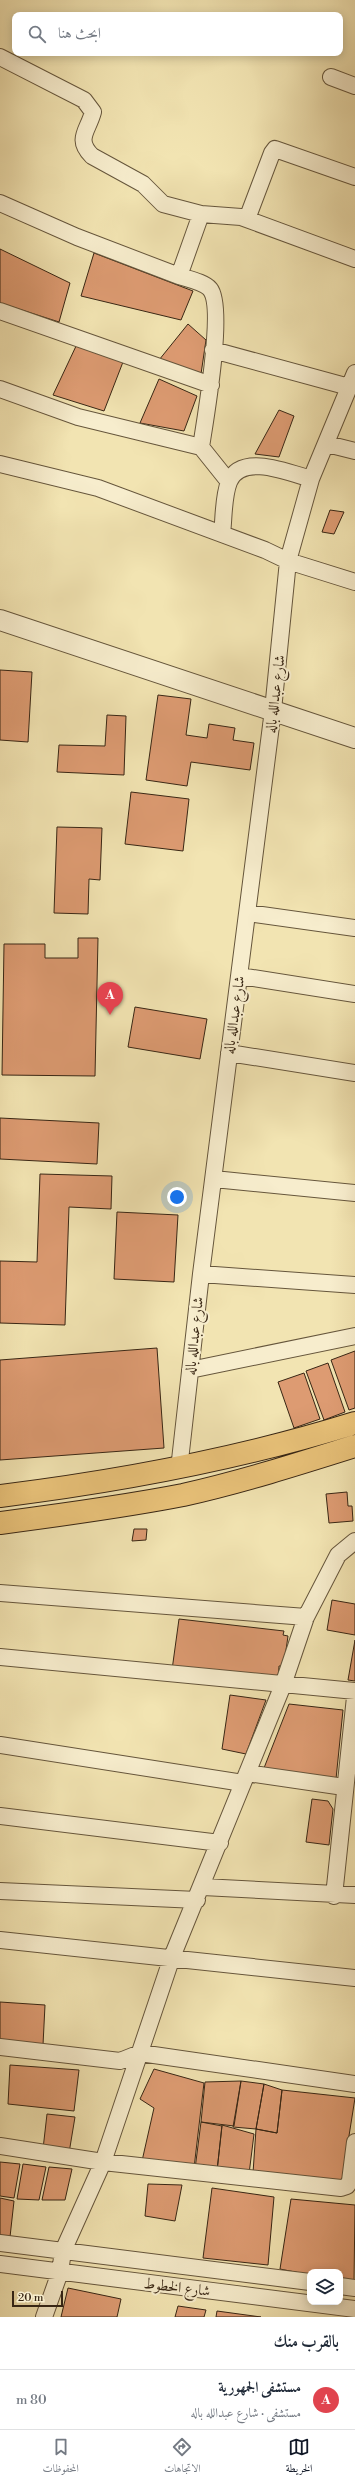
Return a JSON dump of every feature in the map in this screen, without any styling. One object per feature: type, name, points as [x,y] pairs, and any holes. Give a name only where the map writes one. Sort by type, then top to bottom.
[{"type":"main road","points":[[0,1496],[88,1485],[179,1469],[253,1453],[355,1423]]},
{"type":"main road","points":[[0,1523],[89,1512],[183,1494],[259,1476],[355,1446]]},
{"type":"street","points":[[0,57],[84,100],[93,112],[83,137],[86,150],[92,156],[143,184],[163,204],[201,214],[233,214],[355,260]]},
{"type":"street","points":[[331,77],[355,86]]},
{"type":"street","points":[[247,219],[272,153],[275,149],[355,177]]},
{"type":"street","points":[[0,203],[77,237],[207,286],[214,296],[213,350],[211,385],[201,447]]},
{"type":"street","points":[[179,276],[201,214]]},
{"type":"street","points":[[0,311],[211,385]]},
{"type":"street","points":[[213,350],[352,380]]},
{"type":"street","name":"شارع عبدالله باله","points":[[179,1469],[228,1053],[240,976],[251,876],[273,710],[288,561],[311,479],[327,444],[352,380]]},
{"type":"street","points":[[0,389],[78,417],[201,447],[229,482]]},
{"type":"street","points":[[327,444],[355,451]]},
{"type":"street","points":[[0,464],[98,488],[266,550],[288,561],[355,582]]},
{"type":"street","points":[[222,534],[229,482],[242,469],[263,465],[311,479]]},
{"type":"street","points":[[0,620],[355,738]]},
{"type":"street","points":[[248,913],[355,928]]},
{"type":"street","points":[[240,976],[355,994]]},
{"type":"street","points":[[228,1053],[355,1073]]},
{"type":"street","points":[[214,1179],[355,1193]]},
{"type":"street","points":[[201,1274],[355,1285]]},
{"type":"street","points":[[190,1370],[355,1336]]},
{"type":"street","points":[[44,2317],[60,2272],[63,2251],[103,2162],[172,1957],[200,1893],[283,1685],[306,1617],[338,1555],[355,1541]]},
{"type":"street","points":[[0,1593],[306,1617]]},
{"type":"street","points":[[0,1657],[355,1691]]},
{"type":"street","points":[[334,1896],[344,1787],[355,1697]]},
{"type":"street","points":[[0,1745],[245,1778],[344,1787]]},
{"type":"street","points":[[0,1816],[220,1843]]},
{"type":"street","points":[[0,1891],[334,1896],[355,1895]]},
{"type":"street","points":[[0,1940],[172,1957],[355,1978]]},
{"type":"street","points":[[0,2047],[120,2061],[140,2053],[355,2084]]},
{"type":"street","points":[[0,2146],[103,2162],[341,2188],[347,2186],[350,2181],[355,2142]]},
{"type":"street","name":"شارع الخطوط","points":[[0,2243],[307,2282]]},
{"type":"street","name":"شارع الخطوط","points":[[0,2264],[355,2309]]},
{"type":"street","points":[[343,2286],[355,2288]]},
{"type":"building","points":[[0,249],[70,283],[59,322],[0,303]]},
{"type":"building","points":[[94,253],[193,291],[181,320],[81,296]]},
{"type":"building","points":[[188,324],[206,340],[201,374],[159,360]]},
{"type":"building","points":[[77,344],[123,362],[104,411],[53,395]]},
{"type":"building","points":[[159,379],[197,396],[184,431],[140,423]]},
{"type":"building","points":[[279,410],[294,416],[279,457],[255,454]]},
{"type":"building","points":[[330,510],[344,512],[334,534],[322,532]]},
{"type":"building","points":[[0,670],[32,672],[28,742],[0,740]]},
{"type":"building","points":[[158,695],[191,699],[186,735],[207,738],[209,724],[235,728],[233,740],[254,743],[250,770],[191,762],[187,786],[146,780]]},
{"type":"building","points":[[107,715],[126,716],[124,775],[57,772],[59,745],[105,746]]},
{"type":"building","points":[[131,792],[189,799],[183,851],[125,844]]},
{"type":"building","points":[[57,827],[102,828],[100,880],[89,879],[88,914],[54,913]]},
{"type":"building","points":[[78,938],[98,938],[95,1076],[2,1075],[4,944],[45,944],[45,958],[78,958]]},
{"type":"building","points":[[135,1007],[207,1019],[200,1059],[128,1047]]},
{"type":"building","points":[[0,1118],[99,1123],[97,1164],[0,1159]]},
{"type":"building","points":[[40,1174],[112,1176],[111,1209],[69,1207],[65,1325],[0,1323],[0,1261],[37,1262]]},
{"type":"building","points":[[117,1212],[178,1215],[174,1282],[114,1279]]},
{"type":"building","points":[[157,1348],[164,1448],[0,1460],[0,1360]]},
{"type":"building","points":[[355,1351],[355,1408],[349,1410],[331,1360]]},
{"type":"building","points":[[328,1363],[345,1412],[324,1420],[306,1371]]},
{"type":"building","points":[[304,1373],[320,1419],[294,1428],[278,1382]]},
{"type":"building","points":[[347,1492],[348,1506],[352,1506],[353,1521],[329,1523],[326,1494]]},
{"type":"building","points":[[134,1529],[147,1529],[146,1540],[132,1541]]},
{"type":"building","points":[[332,1600],[355,1604],[355,1635],[327,1630]]},
{"type":"building","points":[[179,1619],[284,1631],[283,1635],[288,1636],[285,1657],[282,1666],[279,1666],[278,1682],[172,1670]]},
{"type":"building","points":[[355,1640],[355,1681],[348,1680]]},
{"type":"building","points":[[230,1695],[266,1700],[246,1754],[222,1749]]},
{"type":"building","points":[[289,1704],[343,1710],[336,1779],[264,1768]]},
{"type":"building","points":[[312,1799],[328,1801],[333,1809],[329,1845],[306,1842]]},
{"type":"building","points":[[0,2002],[45,2005],[43,2045],[0,2040]]},
{"type":"building","points":[[10,2065],[79,2070],[74,2111],[8,2104]]},
{"type":"building","points":[[154,2069],[204,2083],[194,2168],[142,2161],[154,2108],[140,2099]]},
{"type":"building","points":[[241,2081],[264,2084],[256,2129],[233,2127]]},
{"type":"building","points":[[241,2081],[234,2126],[201,2122],[205,2082]]},
{"type":"building","points":[[264,2084],[282,2090],[277,2133],[256,2129]]},
{"type":"building","points":[[282,2090],[355,2098],[342,2180],[253,2173],[256,2129],[277,2133]]},
{"type":"building","points":[[47,2114],[75,2117],[69,2153],[43,2149]]},
{"type":"building","points":[[201,2122],[222,2126],[217,2171],[195,2169]]},
{"type":"building","points":[[222,2125],[254,2134],[249,2174],[217,2171]]},
{"type":"building","points":[[0,2162],[20,2164],[14,2198],[0,2196]]},
{"type":"building","points":[[23,2164],[46,2167],[39,2200],[17,2199]]},
{"type":"building","points":[[49,2167],[72,2169],[65,2200],[42,2200]]},
{"type":"building","points":[[148,2184],[182,2185],[175,2221],[145,2216]]},
{"type":"building","points":[[212,2188],[274,2197],[268,2265],[203,2258]]},
{"type":"building","points":[[0,2198],[14,2201],[10,2237],[0,2235]]},
{"type":"building","points":[[291,2199],[355,2205],[354,2282],[343,2280],[343,2269],[307,2269],[307,2274],[280,2269]]},
{"type":"building","points":[[68,2288],[121,2299],[117,2317],[61,2317]]},
{"type":"building","points":[[178,2306],[206,2310],[204,2317],[175,2317]]},
{"type":"building","points":[[217,2311],[261,2317],[216,2317]]},
{"type":"place","name":"مستشفى الجمهورية","points":[[110,1015]]}]
